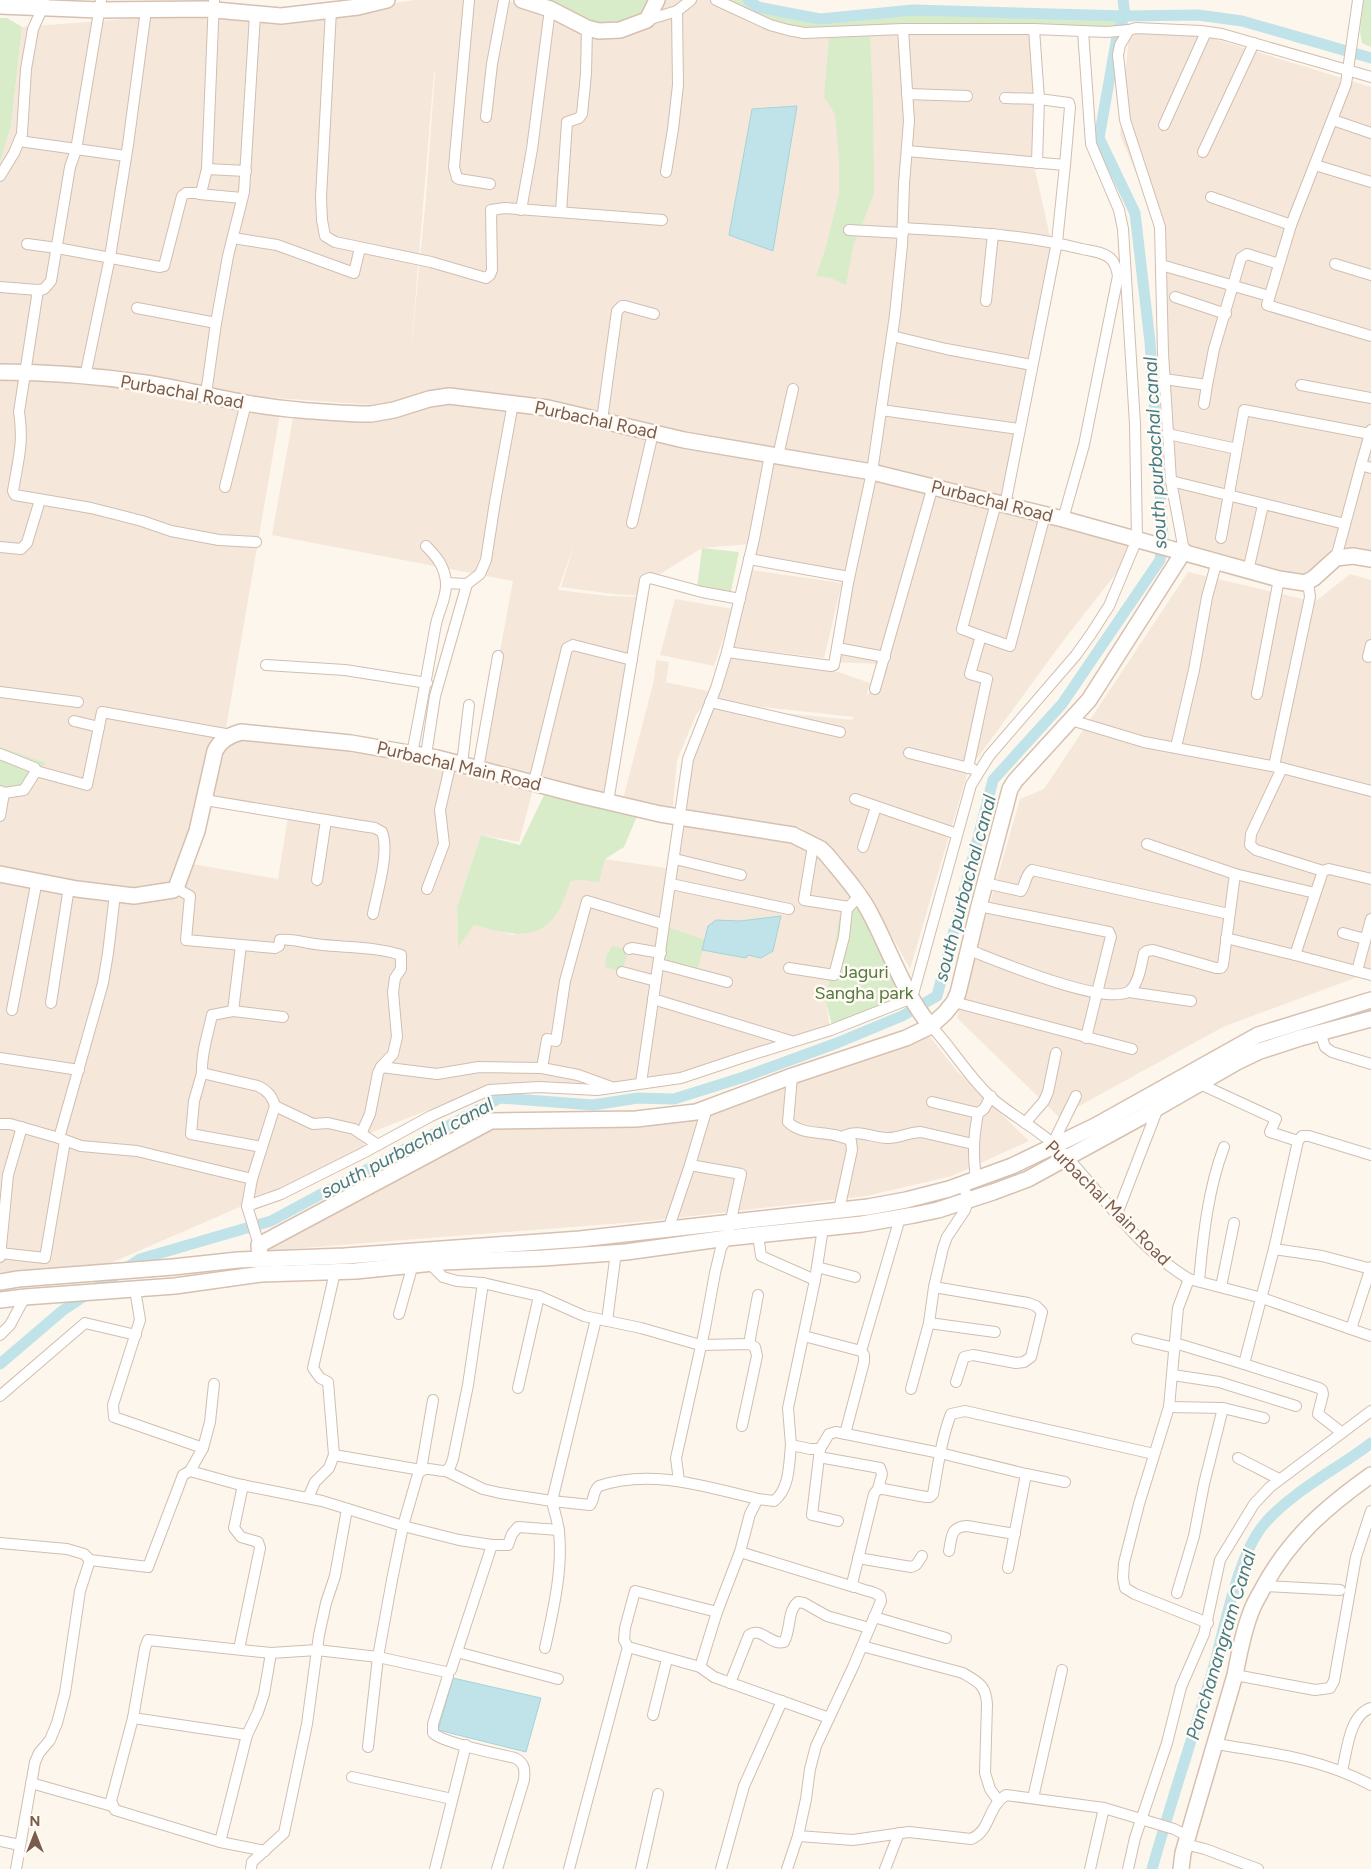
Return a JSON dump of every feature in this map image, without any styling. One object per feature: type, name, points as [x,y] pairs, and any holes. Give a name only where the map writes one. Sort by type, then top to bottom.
[{"type":"street","points":[[0,6],[43,3],[100,5],[146,10],[214,5],[255,14],[281,16],[314,6],[331,10],[359,3],[387,0]]},
{"type":"street","points":[[469,0],[454,167],[459,179],[490,184]]},
{"type":"street","points":[[486,117],[492,64],[504,0]]},
{"type":"street","points":[[522,0],[550,9],[587,28],[614,32],[677,11],[691,0]]},
{"type":"street","points":[[647,20],[657,0]]},
{"type":"street","points":[[716,0],[770,25],[788,30],[812,33],[903,29],[1034,29],[1106,32],[1126,31],[1136,28],[1206,32],[1254,43],[1371,77]]},
{"type":"street","points":[[1358,0],[1346,84],[1291,225],[1266,305],[1371,336]]},
{"type":"street","points":[[0,176],[19,141],[23,126],[26,69],[33,29],[43,3]]},
{"type":"street","points":[[0,286],[38,290],[44,289],[51,281],[70,167],[76,150],[100,5]]},
{"type":"street","points":[[199,194],[202,192],[207,169],[214,5]]},
{"type":"street","points":[[521,210],[532,149],[550,9]]},
{"type":"street","points":[[85,377],[110,257],[146,10]]},
{"type":"street","points":[[331,10],[321,197],[323,229],[325,236],[328,238],[335,242],[431,262],[486,278],[492,270],[491,210],[505,208],[662,220]]},
{"type":"street","points":[[666,172],[678,85],[677,11]]},
{"type":"street","points":[[206,394],[216,322],[246,171],[255,14]]},
{"type":"street","points":[[561,212],[567,122],[579,118],[582,114],[586,74],[587,28]]},
{"type":"street","points":[[727,652],[834,665],[872,472],[892,336],[903,230],[909,121],[903,29]]},
{"type":"street","points":[[1034,29],[1039,99],[1037,163]]},
{"type":"street","points":[[248,1206],[281,1194],[431,1116],[489,1090],[540,1087],[597,1090],[681,1078],[792,1041],[832,1030],[913,1000],[969,790],[979,770],[999,744],[1076,655],[1091,634],[1109,606],[1142,540],[1123,229],[1119,210],[1091,144],[1083,31]]},
{"type":"street","points":[[259,1250],[492,1121],[636,1119],[696,1112],[792,1076],[906,1038],[932,1027],[954,1002],[1010,789],[1097,689],[1179,549],[1171,481],[1164,378],[1160,227],[1125,120],[1118,54],[1126,31]]},
{"type":"street","points":[[1164,125],[1206,32]]},
{"type":"street","points":[[1203,152],[1254,43]]},
{"type":"street","points":[[907,94],[967,96]]},
{"type":"street","points":[[1005,98],[1039,99],[1068,103],[1070,107],[1057,242],[1019,429],[1000,504],[962,629],[1010,646],[1045,515]]},
{"type":"street","points":[[1333,120],[1371,133]]},
{"type":"street","points":[[19,141],[126,156]]},
{"type":"street","points":[[907,151],[1065,165]]},
{"type":"street","points":[[1315,164],[1371,182]]},
{"type":"street","points":[[207,169],[246,171]]},
{"type":"street","points":[[27,244],[162,267],[182,196],[186,194],[199,194],[242,198]]},
{"type":"street","points":[[1211,197],[1291,225]]},
{"type":"street","points":[[849,230],[993,234],[1057,242],[1103,254],[1111,259],[1116,266],[1118,276],[1084,445],[1063,519]]},
{"type":"street","points":[[986,301],[993,234]]},
{"type":"street","points":[[233,238],[277,245],[354,273],[360,248]]},
{"type":"street","points":[[1204,404],[1214,349],[1226,314],[1241,258],[1244,255],[1249,255],[1279,264]]},
{"type":"street","points":[[1335,264],[1371,275]]},
{"type":"street","points":[[1161,265],[1270,296]]},
{"type":"street","points":[[38,290],[19,412],[22,430],[20,456],[13,491],[15,495],[91,508],[142,521],[171,531],[219,540],[256,542]]},
{"type":"street","points":[[1176,297],[1226,314]]},
{"type":"street","points":[[602,420],[617,311],[622,306],[625,306],[654,314]]},
{"type":"street","points":[[137,308],[216,322]]},
{"type":"street","points":[[892,336],[1032,365]]},
{"type":"street","name":"Purbachal Road","points":[[0,372],[24,371],[145,383],[246,403],[296,410],[371,414],[394,410],[429,399],[449,396],[548,408],[684,440],[872,472],[1179,549],[1279,579],[1304,583]]},
{"type":"street","points":[[1164,378],[1207,385]]},
{"type":"street","points":[[1300,385],[1371,398]]},
{"type":"street","points":[[641,1083],[659,964],[663,924],[675,859],[690,752],[727,652],[748,559],[793,389]]},
{"type":"street","points":[[225,487],[246,403]]},
{"type":"street","points":[[419,754],[467,584],[480,574],[486,560],[494,502],[513,404]]},
{"type":"street","points":[[881,410],[1019,429]]},
{"type":"street","points":[[1221,538],[1244,410],[1370,432],[1366,467],[1345,524],[1336,558],[1314,578],[1304,583],[1310,597],[1278,767],[1251,834],[1250,845],[1256,850],[1323,870],[1329,869],[1371,879]]},
{"type":"street","points":[[632,523],[653,432]]},
{"type":"street","points":[[1168,434],[1237,449]]},
{"type":"street","points":[[1171,481],[1345,524]]},
{"type":"street","points":[[875,689],[932,486]]},
{"type":"street","points":[[0,547],[21,549],[27,543],[40,500]]},
{"type":"street","points":[[1248,571],[1264,505]]},
{"type":"street","points":[[419,754],[436,622],[444,598],[446,584],[441,563],[426,546]]},
{"type":"street","points":[[1336,558],[1353,556],[1371,559]]},
{"type":"street","points":[[748,559],[850,577]]},
{"type":"street","points":[[1176,747],[1194,670],[1207,597],[1217,561]]},
{"type":"street","points":[[608,802],[624,697],[646,578],[740,599]]},
{"type":"street","points":[[1257,694],[1279,579]]},
{"type":"street","points":[[446,584],[467,584]]},
{"type":"street","points":[[968,768],[987,679],[970,674],[981,636]]},
{"type":"street","points":[[534,782],[567,648],[573,645],[632,660]]},
{"type":"street","points":[[1368,657],[1371,645]]},
{"type":"street","points":[[837,648],[885,657]]},
{"type":"street","points":[[478,769],[498,656]]},
{"type":"street","points":[[266,665],[345,670],[427,683]]},
{"type":"street","points":[[0,692],[78,702]]},
{"type":"street","points":[[710,702],[840,732]]},
{"type":"street","points":[[427,888],[444,844],[440,810],[456,763],[469,705]]},
{"type":"street","points":[[0,754],[36,768],[36,771],[88,785],[102,712],[231,735]]},
{"type":"street","points":[[1071,720],[1144,742],[1278,767],[1371,791]]},
{"type":"street","points":[[74,721],[99,727]]},
{"type":"street","name":"Purbachal Main Road","points":[[231,735],[241,732],[292,737],[351,743],[419,754],[608,802],[680,817],[793,835],[827,855],[854,901],[872,918],[913,1000],[932,1027],[991,1096],[1054,1144],[1117,1214],[1165,1263],[1194,1280],[1262,1298],[1371,1336]]},
{"type":"street","points":[[0,874],[115,894],[141,896],[173,890],[176,888],[194,840],[205,800],[215,751],[220,742],[231,735]]},
{"type":"street","points":[[909,753],[979,770]]},
{"type":"street","points":[[0,816],[2,792],[24,790],[36,771]]},
{"type":"street","points":[[205,800],[368,827],[382,832],[385,838],[385,852],[373,914]]},
{"type":"street","points":[[855,800],[957,834]]},
{"type":"street","points":[[863,848],[876,807]]},
{"type":"street","points":[[317,880],[326,820]]},
{"type":"street","points":[[1147,844],[1234,874],[1315,892]]},
{"type":"street","points":[[789,968],[834,975],[854,901],[804,900],[813,846]]},
{"type":"street","points":[[675,859],[742,875]]},
{"type":"street","points":[[985,883],[1021,891],[1028,873],[1032,870],[1229,914]]},
{"type":"street","points":[[1295,954],[1323,870]]},
{"type":"street","points":[[1129,992],[1134,986],[1147,950],[1221,968],[1223,965],[1234,874]]},
{"type":"street","points":[[12,1010],[37,880]]},
{"type":"street","points":[[671,884],[789,909]]},
{"type":"street","points":[[51,1003],[70,887]]},
{"type":"street","points":[[176,888],[190,896],[186,940],[276,948],[279,946],[280,940],[286,939],[374,949],[401,955],[401,969],[395,978],[393,992],[396,1037],[394,1054],[381,1067],[378,1073],[370,1114],[361,1134]]},
{"type":"street","points":[[0,1253],[45,1258],[62,1139],[103,983],[115,894]]},
{"type":"street","points":[[542,1068],[547,1039],[556,1041],[565,981],[587,901],[663,924]]},
{"type":"street","points":[[979,906],[1109,932],[1111,936],[1110,944],[1086,1038]]},
{"type":"street","points":[[1356,971],[1371,919]]},
{"type":"street","points":[[1343,933],[1365,939]]},
{"type":"street","points":[[1226,938],[1295,954],[1371,975]]},
{"type":"street","points":[[234,1011],[241,945]]},
{"type":"street","points":[[629,949],[660,953]]},
{"type":"street","points":[[969,950],[1047,980],[1097,993],[1129,992],[1191,1001]]},
{"type":"street","points":[[659,964],[727,982]]},
{"type":"street","points":[[622,972],[656,981]]},
{"type":"street","points":[[653,999],[792,1041]]},
{"type":"street","points":[[0,1300],[175,1286],[262,1274],[335,1272],[378,1261],[668,1230],[839,1210],[906,1200],[970,1182],[1012,1166],[1112,1116],[1258,1035],[1371,1000]]},
{"type":"street","points":[[954,1002],[1132,1049]]},
{"type":"street","points":[[262,1147],[191,1134],[194,1101],[202,1073],[204,1049],[212,1015],[234,1011],[283,1017]]},
{"type":"street","points":[[0,1282],[160,1268],[259,1250],[413,1264],[543,1258],[616,1252],[900,1218],[938,1210],[1011,1186],[1068,1158],[1237,1062],[1260,1051],[1320,1032],[1371,1019]]},
{"type":"street","points":[[1320,1032],[1325,1047],[1332,1052],[1371,1064]]},
{"type":"street","points":[[1025,1123],[1044,1100],[1048,1092],[1056,1054]]},
{"type":"street","points":[[0,1058],[79,1070]]},
{"type":"street","points":[[381,1067],[437,1074],[479,1067],[542,1068],[578,1075],[611,1087]]},
{"type":"street","points":[[202,1073],[258,1086],[266,1090],[272,1097],[275,1106],[252,1179],[248,1206],[259,1250]]},
{"type":"street","points":[[792,1076],[788,1122],[795,1129],[844,1136],[851,1141],[852,1150],[839,1210]]},
{"type":"street","points":[[1200,1084],[1276,1119],[1270,1132],[1298,1141]]},
{"type":"street","points":[[932,1102],[978,1113],[984,1109],[991,1096]]},
{"type":"street","points":[[1054,1144],[1076,1096]]},
{"type":"street","points":[[275,1106],[313,1124],[328,1123],[354,1129],[378,1145]]},
{"type":"street","points":[[668,1230],[690,1165],[706,1108]]},
{"type":"street","points":[[1117,1214],[1158,1108]]},
{"type":"street","points":[[911,1389],[929,1323],[934,1288],[943,1248],[947,1237],[965,1210],[968,1200],[978,1113]]},
{"type":"street","points":[[0,1124],[22,1127],[80,1146],[137,1151],[252,1179]]},
{"type":"street","points":[[0,1257],[8,1175],[22,1127]]},
{"type":"street","points":[[844,1136],[850,1133],[860,1133],[895,1138],[913,1132],[921,1132],[973,1144]]},
{"type":"street","points":[[1244,1364],[1274,1249],[1298,1141],[1302,1136],[1309,1136],[1371,1155]]},
{"type":"street","points":[[1208,1622],[1134,1594],[1125,1588],[1123,1578],[1124,1563],[1169,1407],[1178,1308],[1194,1280],[1210,1196],[1224,1147]]},
{"type":"street","points":[[679,1481],[676,1458],[711,1301],[718,1258],[726,1238],[741,1174],[690,1165]]},
{"type":"street","points":[[861,1351],[900,1218]]},
{"type":"street","points":[[1222,1287],[1234,1223]]},
{"type":"street","points":[[334,1455],[421,1470],[428,1468],[438,1472],[446,1471],[484,1489],[500,1493],[586,1506],[593,1502],[595,1490],[606,1484],[642,1478],[679,1481],[774,1501],[780,1497],[789,1475],[791,1445],[788,1408],[815,1280],[823,1228]]},
{"type":"street","points":[[758,1235],[761,1256],[815,1280]]},
{"type":"street","points":[[1274,1249],[1322,1256],[1371,1268],[1351,1329]]},
{"type":"street","points":[[607,1321],[616,1252]]},
{"type":"street","points":[[429,1263],[443,1277],[457,1281],[484,1283],[539,1296],[584,1316],[640,1328],[700,1345],[749,1344],[756,1346],[757,1356],[742,1426]]},
{"type":"street","points":[[399,1314],[413,1264]]},
{"type":"street","points":[[817,1267],[855,1277]]},
{"type":"street","points":[[308,1498],[315,1482],[329,1468],[334,1455],[328,1382],[320,1378],[313,1368],[335,1272]]},
{"type":"street","points":[[446,1471],[453,1459],[468,1385],[484,1283]]},
{"type":"street","points":[[135,1288],[140,1320],[113,1405],[114,1417],[203,1448]]},
{"type":"street","points":[[934,1288],[1028,1303],[1036,1306],[1042,1312],[1031,1357],[1024,1362],[1016,1363],[973,1355],[964,1357],[956,1382]]},
{"type":"street","points":[[749,1344],[758,1295]]},
{"type":"street","points":[[518,1388],[539,1296]]},
{"type":"street","points":[[0,1335],[10,1325],[25,1297]]},
{"type":"street","points":[[545,1648],[555,1603],[559,1561],[559,1530],[552,1501],[596,1319]]},
{"type":"street","points":[[0,1396],[85,1323],[136,1335]]},
{"type":"street","points":[[929,1323],[995,1332]]},
{"type":"street","points":[[804,1336],[861,1351],[864,1355],[864,1362],[845,1434]]},
{"type":"street","points":[[1137,1339],[1175,1346],[1244,1364],[1322,1390],[1323,1394],[1318,1414],[1341,1432]]},
{"type":"street","points":[[1173,1375],[1230,1385],[1296,1406]]},
{"type":"street","points":[[0,1543],[67,1549],[84,1554],[90,1560],[148,1567],[183,1475],[190,1471],[203,1448],[210,1422],[214,1384]]},
{"type":"street","points":[[368,1747],[378,1657],[403,1526],[418,1474],[421,1470],[433,1400]]},
{"type":"street","points":[[1169,1407],[1223,1408],[1264,1418]]},
{"type":"street","points":[[1177,1593],[1194,1536],[1204,1484],[1223,1408]]},
{"type":"street","points":[[878,1489],[930,1497],[933,1494],[940,1453],[951,1414],[965,1411],[1154,1454]]},
{"type":"street","points":[[1128,1869],[1142,1818],[1163,1756],[1181,1688],[1199,1649],[1208,1622],[1220,1560],[1254,1504],[1279,1479],[1371,1411]]},
{"type":"street","points":[[838,1521],[812,1515],[820,1453],[832,1433],[940,1453],[1065,1482]]},
{"type":"street","points":[[791,1445],[880,1468],[882,1474],[878,1489],[874,1494],[852,1580],[854,1587]]},
{"type":"street","points":[[1238,1458],[1279,1479]]},
{"type":"street","points":[[190,1471],[243,1485],[308,1498],[403,1526],[459,1540],[492,1545],[508,1545],[512,1534],[518,1527],[559,1530]]},
{"type":"street","points":[[1008,1568],[1026,1474]]},
{"type":"street","points":[[1181,1869],[1187,1840],[1216,1744],[1251,1611],[1276,1565],[1304,1529],[1330,1506],[1371,1475]]},
{"type":"street","points":[[239,1649],[260,1548],[258,1542],[241,1538],[234,1528],[243,1485]]},
{"type":"street","points":[[700,1667],[717,1612],[740,1552],[750,1514],[758,1499]]},
{"type":"street","points":[[251,1869],[252,1862],[284,1833],[307,1724],[317,1650],[326,1603],[340,1553],[347,1509]]},
{"type":"street","points":[[1235,1675],[1316,1690],[1330,1688],[1334,1681],[1356,1557],[1371,1511]]},
{"type":"street","points":[[949,1551],[952,1535],[955,1529],[960,1527],[967,1526],[1015,1534]]},
{"type":"street","points":[[451,1670],[492,1545]]},
{"type":"street","points":[[740,1552],[877,1593],[881,1601],[816,1746],[810,1768],[798,1836],[787,1869]]},
{"type":"street","points":[[858,1558],[911,1567],[916,1565],[922,1556]]},
{"type":"street","points":[[16,1869],[34,1762],[50,1740],[57,1723],[65,1693],[80,1591],[90,1560]]},
{"type":"street","points":[[1264,1586],[1340,1590]]},
{"type":"street","points":[[717,1612],[635,1591],[625,1628],[624,1640],[628,1647],[700,1667],[714,1677],[829,1718]]},
{"type":"street","points":[[730,1683],[748,1635],[752,1632],[757,1632],[775,1642],[784,1642],[792,1611],[798,1602],[827,1616],[869,1628]]},
{"type":"street","points":[[874,1617],[946,1638]]},
{"type":"street","points":[[112,1806],[111,1801],[133,1718],[148,1640],[272,1653],[317,1650],[378,1657],[446,1672],[448,1676],[433,1724],[433,1733],[442,1738],[521,1761],[525,1769],[524,1780],[497,1869]]},
{"type":"street","points":[[862,1646],[963,1673],[975,1680],[983,1688],[987,1704],[985,1773],[990,1789],[998,1800]]},
{"type":"street","points":[[569,1869],[628,1647]]},
{"type":"street","points":[[457,1652],[558,1679]]},
{"type":"street","points":[[220,1842],[246,1735],[258,1712],[264,1694],[272,1653]]},
{"type":"street","points":[[653,1715],[667,1659]]},
{"type":"street","points":[[1033,1798],[1062,1670]]},
{"type":"street","points":[[721,1869],[744,1786],[782,1701]]},
{"type":"street","points":[[1342,1771],[1353,1727],[1359,1715],[1371,1708]]},
{"type":"street","points":[[133,1718],[246,1735]]},
{"type":"street","points":[[1216,1744],[1270,1751],[1342,1771],[1371,1785]]},
{"type":"street","points":[[435,1869],[466,1745]]},
{"type":"street","points":[[352,1776],[452,1799]]},
{"type":"street","points":[[31,1783],[112,1806],[115,1810],[220,1842],[265,1851]]},
{"type":"street","points":[[640,1869],[658,1794]]},
{"type":"street","points":[[798,1836],[853,1840],[899,1833],[972,1839],[979,1836],[998,1800],[1006,1795],[1104,1808],[1142,1818],[1174,1829],[1187,1840],[1205,1849],[1258,1869]]},
{"type":"street","points":[[1090,1869],[1104,1808]]},
{"type":"street","points":[[886,1869],[899,1833]]},
{"type":"street","points":[[0,1841],[20,1845]]},
{"type":"shaded area","points":[[415,0],[506,0],[555,17],[652,0],[715,0],[898,34],[903,77],[907,33],[1029,30],[1035,96],[1035,164],[907,152],[904,90],[903,196],[908,154],[1034,165],[1051,241],[1053,280],[1007,503],[869,473],[847,571],[753,558],[751,544],[702,548],[644,584],[641,596],[613,594],[561,587],[575,542],[558,590],[608,596],[640,597],[605,798],[535,782],[519,842],[481,835],[457,907],[458,946],[474,925],[513,935],[554,917],[571,881],[599,881],[605,859],[673,869],[680,817],[764,830],[816,851],[853,895],[844,908],[839,920],[826,1003],[831,1035],[758,1054],[668,1085],[641,1083],[599,1089],[490,1086],[367,1134],[362,1154],[83,1275],[0,1286],[0,162],[11,126],[22,27],[201,13],[284,19]],"holes":[[[434,72],[426,197],[411,352]],[[189,392],[403,407],[294,412],[272,535],[513,581],[478,769],[319,741],[237,735],[230,741],[117,716],[225,734],[281,408]],[[206,800],[288,817],[278,879],[187,863]]]},
{"type":"shaded area","points":[[1129,33],[1202,35],[1371,87],[1371,555],[1335,546],[1304,578],[1180,544],[1159,257],[1154,216],[1120,135]]},
{"type":"shaded area","points":[[877,476],[1059,525],[1136,548],[1060,645],[968,771],[910,969],[864,886],[831,848],[799,827],[787,828],[687,812],[685,808],[686,785],[704,723],[715,706],[852,720],[854,717],[715,702],[731,655],[826,668],[870,683],[866,697],[873,687],[879,664],[831,662]]},
{"type":"shaded area","points":[[752,570],[842,583],[824,658],[733,647]]},
{"type":"shaded area","points":[[1188,572],[1315,602],[1350,574],[1371,580],[1371,972],[1223,1027],[1059,1117],[957,1018],[1020,799],[1044,789]]},
{"type":"shaded area","points":[[675,599],[733,609],[714,666],[660,655]]},
{"type":"shaded area","points":[[656,660],[669,662],[666,682],[664,682],[713,692],[696,715],[677,760],[673,807],[623,799],[654,680]]},
{"type":"shaded area","points":[[927,1033],[957,1071],[1029,1141],[952,1176],[866,1196],[649,1221],[264,1251],[493,1129],[711,1114]]},
{"type":"green space","points":[[544,0],[652,0],[636,20],[620,26],[583,24]]},
{"type":"green space","points":[[718,0],[748,0],[758,7],[820,19],[913,10],[1125,16],[1114,29],[796,29],[724,5]]},
{"type":"green space","points":[[1363,0],[1371,0],[1371,47],[1362,43],[1360,32]]},
{"type":"green space","points":[[0,18],[7,18],[22,27],[11,126],[0,162]]},
{"type":"green space","points":[[870,36],[874,194],[853,247],[846,285],[831,278],[816,276],[825,250],[839,194],[839,159],[835,114],[824,97],[829,38]]},
{"type":"green space","points":[[702,548],[739,552],[730,596],[697,588]]},
{"type":"green space","points":[[0,747],[46,763],[13,796],[0,793]]},
{"type":"green space","points":[[546,791],[638,814],[624,847],[605,859],[599,882],[571,881],[564,900],[554,917],[537,931],[517,934],[506,933],[474,925],[458,947],[457,907],[481,835],[520,845]]},
{"type":"green space","name":"Jaguri Sangha park","points":[[856,898],[908,998],[834,1032],[826,1003],[839,917],[847,904]]},
{"type":"green space","points":[[665,926],[705,940],[698,969],[661,961]]},
{"type":"green space","points":[[612,946],[629,949],[622,972],[605,967],[606,957]]},
{"type":"water","points":[[797,106],[773,251],[729,235],[752,109]]},
{"type":"water","points":[[781,916],[773,951],[761,958],[748,955],[746,958],[702,950],[708,926],[716,920],[740,921]]},
{"type":"water","points":[[453,1678],[541,1698],[526,1752],[438,1730]]},
{"type":"waterway","points":[[748,0],[758,7],[820,19],[913,10],[1125,16],[1198,15],[1242,21],[1371,58]]},
{"type":"waterway","name":"south purbachal canal","points":[[0,1364],[62,1311],[140,1259],[271,1221],[500,1098],[593,1105],[638,1098],[674,1099],[744,1077],[837,1043],[902,1016],[937,996],[993,780],[1062,704],[1160,560],[1163,536],[1150,342],[1135,213],[1099,138],[1118,31],[1125,16],[1123,0]]},
{"type":"waterway","name":"Panchanangram Canal","points":[[1152,1869],[1213,1669],[1239,1572],[1255,1537],[1276,1511],[1371,1443]]}]
